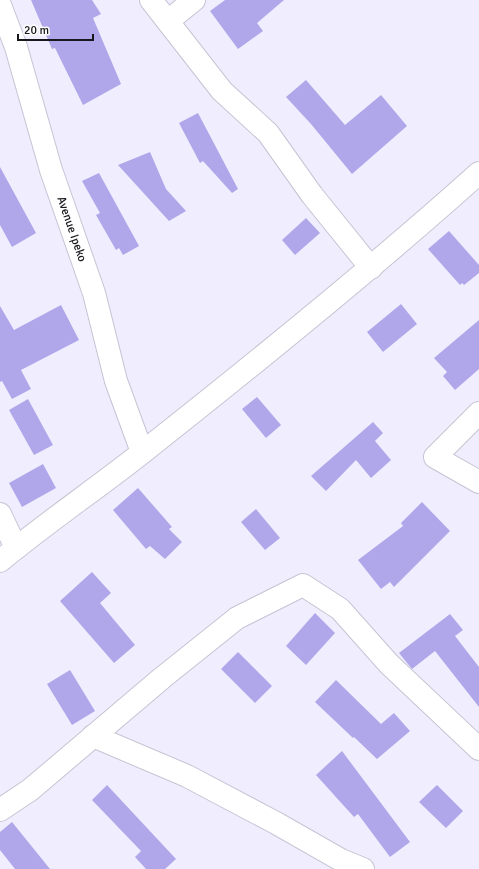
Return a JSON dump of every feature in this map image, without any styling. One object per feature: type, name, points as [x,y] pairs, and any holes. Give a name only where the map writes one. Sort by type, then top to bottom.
[{"type":"street","points":[[151,0],[222,91],[268,133],[312,195],[371,268]]},
{"type":"street","points":[[168,21],[194,0]]},
{"type":"street","name":"Avenue Ipeko","points":[[0,5],[16,47],[51,170],[94,293],[116,381],[142,452]]},
{"type":"street","points":[[0,514],[8,555],[142,452],[371,268],[479,173]]},
{"type":"street","points":[[479,413],[435,457],[479,482]]},
{"type":"street","points":[[0,810],[30,790],[162,678],[237,618],[303,585],[340,609],[389,664],[479,749]]},
{"type":"street","points":[[93,736],[187,776],[276,823],[341,860],[363,869]]},
{"type":"building","points":[[31,0],[92,0],[101,14],[93,18],[121,84],[83,105],[55,48],[52,49]]},
{"type":"building","points":[[225,0],[284,0],[257,23],[263,31],[238,49],[210,11]]},
{"type":"building","points":[[306,80],[345,125],[381,95],[407,126],[352,174],[311,124],[286,97]]},
{"type":"building","points":[[198,113],[238,189],[232,193],[203,161],[200,163],[179,123]]},
{"type":"building","points":[[150,152],[166,189],[186,211],[169,221],[118,165]]},
{"type":"building","points":[[0,167],[36,233],[12,247],[0,225]]},
{"type":"building","points":[[99,173],[139,246],[123,255],[119,248],[116,250],[96,215],[100,213],[82,181]]},
{"type":"building","points":[[306,218],[320,233],[295,255],[282,240]]},
{"type":"building","points":[[449,231],[479,265],[479,273],[464,285],[462,283],[460,285],[428,249]]},
{"type":"building","points":[[401,304],[417,324],[383,352],[367,332]]},
{"type":"building","points":[[61,305],[79,340],[21,370],[31,389],[12,399],[2,381],[0,382],[0,306],[14,330]]},
{"type":"building","points":[[479,320],[479,369],[455,390],[443,376],[447,372],[434,358]]},
{"type":"building","points":[[257,397],[281,425],[266,438],[242,409]]},
{"type":"building","points":[[28,399],[53,445],[34,455],[9,410]]},
{"type":"building","points":[[373,422],[383,433],[375,441],[391,460],[371,478],[356,460],[326,491],[311,476]]},
{"type":"building","points":[[43,464],[56,488],[22,507],[9,483]]},
{"type":"building","points":[[138,488],[172,527],[169,529],[182,542],[165,559],[150,546],[146,549],[113,510]]},
{"type":"building","points":[[422,502],[450,531],[394,587],[390,582],[381,589],[358,560],[403,526],[401,523]]},
{"type":"building","points":[[256,509],[280,538],[265,550],[241,522]]},
{"type":"building","points":[[92,572],[111,593],[100,603],[135,645],[114,663],[60,601]]},
{"type":"building","points":[[315,613],[335,633],[306,665],[286,646]]},
{"type":"building","points":[[450,614],[463,630],[455,636],[479,667],[479,707],[435,651],[412,669],[399,653]]},
{"type":"building","points":[[238,652],[272,686],[255,703],[221,669]]},
{"type":"building","points":[[70,670],[95,711],[72,725],[47,684]]},
{"type":"building","points":[[336,680],[381,724],[394,713],[410,731],[377,759],[315,702]]},
{"type":"building","points":[[342,751],[410,842],[390,857],[358,814],[354,817],[316,775]]},
{"type":"building","points":[[107,785],[176,859],[165,869],[146,869],[135,857],[141,851],[92,800]]},
{"type":"building","points":[[437,785],[463,811],[446,828],[419,802]]},
{"type":"building","points":[[12,822],[50,869],[15,869],[0,850],[0,832]]}]
